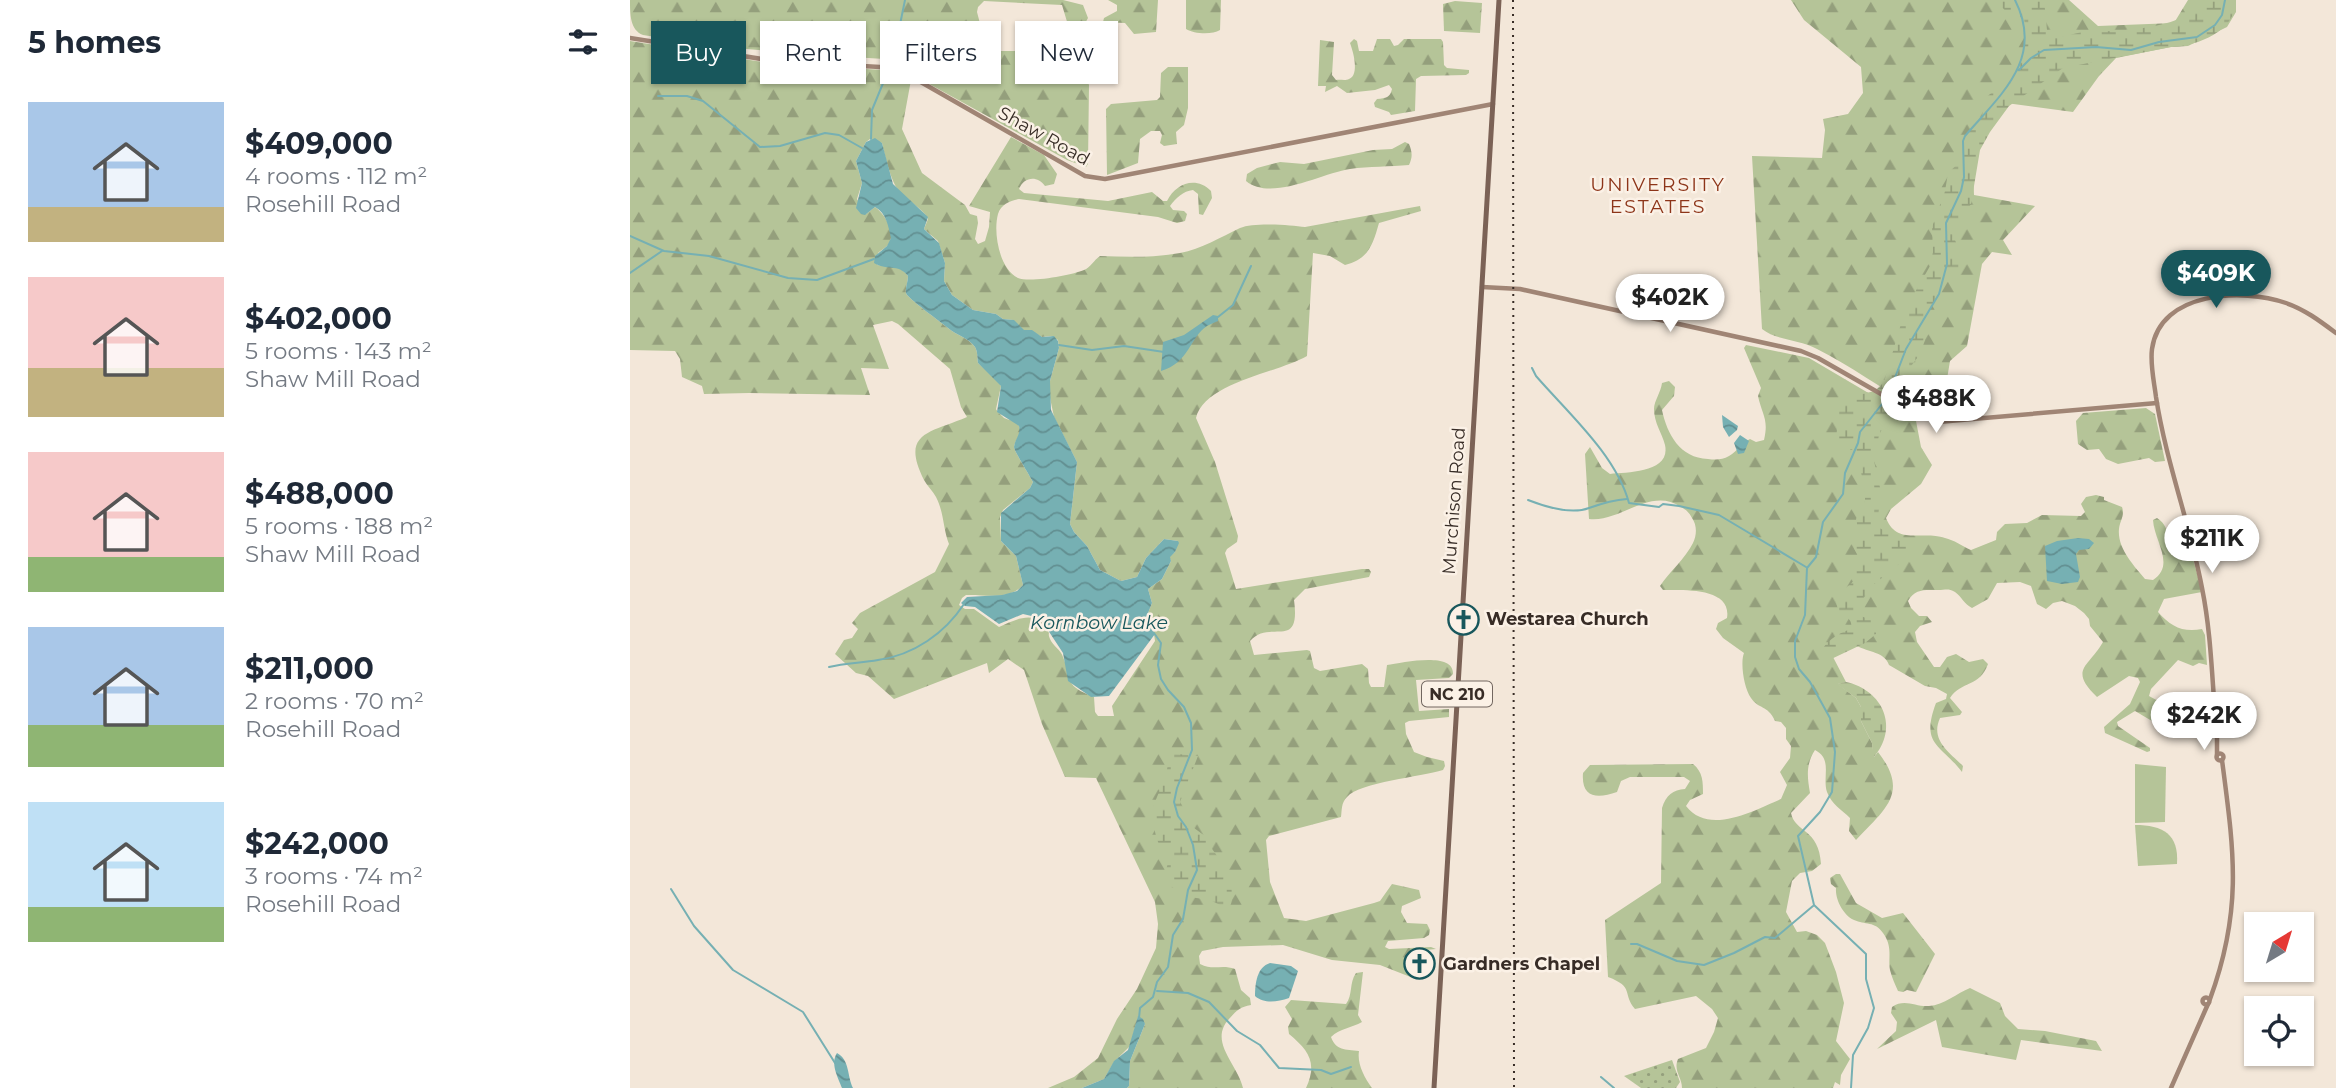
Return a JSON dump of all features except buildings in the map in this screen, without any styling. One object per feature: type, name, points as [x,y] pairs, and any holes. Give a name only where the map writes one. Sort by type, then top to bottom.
[{"type":"main road","name":"Murchison Road","points":[[1434,1088],[1499,0]]},
{"type":"main road","name":"Shaw Road","points":[[630,38],[774,61],[894,69],[1085,176],[1101,180],[1493,104]]},
{"type":"main road","points":[[1482,287],[1520,289],[1801,351],[1916,414],[1938,422],[2157,403]]},
{"type":"main road","points":[[2171,1088],[2216,978],[2229,932],[2234,893],[2232,829],[2217,736],[2203,594],[2168,460],[2157,403],[2152,358],[2154,342],[2163,323],[2179,309],[2214,297],[2252,296],[2285,302],[2336,333]]},
{"type":"green space","points":[[630,0],[1063,0],[1083,5],[1088,18],[1086,21],[1067,21],[1062,5],[984,1],[978,7],[979,21],[880,21],[880,59],[866,58],[866,21],[760,21],[760,50],[746,49],[746,21],[651,21],[651,36],[643,35],[635,29]]},
{"type":"green space","points":[[1108,0],[1158,0],[1156,32],[1134,34],[1125,23],[1103,21],[1117,11],[1117,5]]},
{"type":"green space","points":[[1186,0],[1221,0],[1220,30],[1203,33],[1186,29]]},
{"type":"green space","points":[[1791,0],[2069,0],[2098,26],[2174,23],[2188,0],[2236,0],[2236,12],[2227,27],[2188,46],[2116,58],[2073,112],[2006,103],[1972,146],[1974,195],[2035,206],[2003,240],[2012,255],[1992,252],[1982,264],[1967,346],[1950,361],[1947,379],[1962,382],[1961,415],[1932,415],[1914,408],[1817,349],[1774,336],[1762,329],[1752,156],[1822,158],[1825,130],[1823,119],[1848,114],[1863,93],[1861,67],[1804,20]]},
{"type":"green space","points":[[1996,0],[2044,0],[2047,30],[2052,38],[2088,31],[2152,27],[2189,15],[2210,0],[2236,0],[2230,20],[2223,28],[2193,44],[2063,68],[2009,106],[1990,132],[1980,150],[1971,204],[1955,230],[1955,240],[1963,260],[1962,270],[1956,277],[1940,285],[1920,327],[1925,340],[1920,354],[1904,379],[1906,399],[1879,435],[1874,461],[1881,492],[1877,525],[1908,542],[1911,546],[1908,557],[1873,585],[1857,607],[1861,616],[1875,622],[1876,634],[1865,643],[1825,662],[1819,655],[1828,642],[1851,629],[1849,619],[1839,610],[1836,601],[1839,594],[1855,579],[1855,562],[1858,556],[1854,548],[1859,534],[1856,519],[1865,501],[1857,452],[1851,449],[1841,457],[1836,443],[1838,414],[1852,396],[1875,391],[1884,382],[1905,310],[1930,266],[1933,252],[1932,227],[1945,191],[1948,173],[1964,158],[1965,136],[1982,117],[1985,98],[1999,87],[2010,84],[2018,69],[2024,44],[2024,18],[2008,14]]},
{"type":"green space","points":[[1455,1],[1482,3],[1480,33],[1444,31],[1443,4]]},
{"type":"green space","points":[[1354,39],[1359,51],[1373,51],[1377,39],[1390,39],[1394,46],[1404,39],[1441,39],[1444,65],[1447,68],[1469,70],[1469,73],[1421,76],[1416,79],[1415,111],[1391,115],[1375,107],[1374,103],[1377,99],[1389,96],[1392,89],[1389,85],[1375,90],[1347,93],[1337,86],[1325,92],[1326,86],[1318,86],[1320,40],[1334,42],[1332,75],[1336,80],[1344,80],[1352,77],[1354,73],[1355,62],[1350,43]]},
{"type":"green space","points":[[630,41],[651,44],[651,84],[746,84],[746,59],[760,62],[760,84],[866,84],[866,69],[880,70],[880,84],[910,84],[902,129],[922,173],[965,205],[970,214],[977,216],[975,239],[978,244],[985,241],[990,212],[969,206],[1011,137],[1044,155],[1057,174],[1054,184],[1045,186],[1035,179],[1027,180],[1019,189],[1024,193],[1108,201],[1152,192],[1167,201],[1176,190],[1187,184],[1199,184],[1211,191],[1212,198],[1203,215],[1199,214],[1198,194],[1193,190],[1177,198],[1170,206],[1173,210],[1187,214],[1185,221],[1177,223],[1158,217],[1019,199],[1009,202],[998,214],[997,240],[1006,267],[1018,278],[1032,280],[1078,272],[1088,268],[1100,256],[1170,255],[1188,251],[1246,226],[1305,227],[1420,206],[1421,211],[1379,223],[1369,250],[1360,259],[1345,265],[1330,256],[1313,253],[1307,356],[1227,387],[1202,406],[1196,418],[1215,462],[1238,536],[1237,542],[1225,553],[1236,589],[1362,569],[1369,569],[1371,572],[1369,577],[1305,589],[1294,600],[1293,625],[1288,630],[1266,632],[1250,641],[1254,655],[1307,650],[1310,651],[1314,668],[1320,671],[1362,664],[1368,669],[1371,687],[1384,687],[1387,665],[1426,660],[1445,663],[1451,667],[1453,674],[1449,678],[1416,680],[1419,711],[1449,709],[1449,717],[1405,723],[1406,734],[1414,752],[1444,761],[1443,770],[1364,787],[1345,799],[1341,817],[1269,836],[1266,840],[1270,882],[1284,918],[1306,921],[1374,903],[1380,901],[1392,884],[1419,890],[1421,898],[1402,906],[1401,912],[1407,923],[1427,924],[1429,935],[1424,938],[1388,941],[1385,947],[1436,949],[1414,951],[1413,970],[1416,977],[1380,965],[1332,960],[1283,945],[1223,947],[1202,951],[1199,956],[1200,964],[1235,969],[1241,990],[1250,998],[1251,1005],[1241,1008],[1232,1016],[1223,1028],[1222,1036],[1226,1053],[1243,1088],[1127,1088],[1130,1061],[1145,1024],[1138,1017],[1130,1046],[1114,1062],[1104,1079],[1082,1088],[1048,1088],[1074,1077],[1098,1058],[1117,1019],[1137,989],[1156,948],[1158,924],[1155,902],[1096,778],[1065,777],[1042,724],[1024,670],[1008,659],[989,673],[987,663],[894,699],[868,676],[856,673],[835,654],[844,640],[852,638],[858,629],[852,623],[860,613],[935,572],[949,544],[939,503],[924,480],[915,452],[917,443],[923,436],[967,417],[961,407],[950,369],[892,321],[873,325],[889,369],[861,368],[870,395],[704,394],[702,386],[682,377],[680,359],[675,351],[630,350]],"holes":[[[870,139],[882,143],[889,168],[902,195],[928,219],[924,229],[938,241],[945,263],[944,281],[952,295],[973,310],[996,314],[1003,319],[1013,320],[1024,331],[1030,330],[1042,337],[1051,336],[1058,340],[1059,348],[1049,393],[1054,417],[1077,462],[1070,524],[1087,546],[1100,570],[1121,581],[1137,577],[1146,558],[1164,539],[1178,541],[1162,579],[1148,589],[1152,603],[1146,618],[1155,641],[1112,706],[1114,716],[1098,716],[1095,712],[1094,697],[1073,685],[1062,655],[1051,641],[1048,631],[1037,619],[1024,618],[999,627],[974,609],[965,609],[959,605],[966,595],[1004,595],[1023,585],[1016,556],[1001,541],[1000,517],[1003,510],[1030,488],[1033,482],[1014,447],[1020,432],[1019,426],[996,410],[1001,386],[978,363],[975,347],[908,296],[908,276],[905,272],[894,267],[877,265],[878,253],[888,245],[891,235],[886,219],[879,210],[875,207],[866,214],[857,199],[862,183],[856,161],[866,142]]]},
{"type":"green space","points":[[1001,51],[1015,51],[1015,84],[1089,84],[1088,164],[1086,167],[1067,160],[929,84],[1001,84]]},
{"type":"green space","points":[[1168,67],[1188,67],[1188,108],[1184,125],[1176,132],[1177,144],[1164,146],[1160,143],[1160,131],[1151,131],[1140,139],[1138,163],[1107,175],[1106,109],[1111,104],[1157,100],[1160,97],[1161,73]]},
{"type":"green space","points":[[1405,142],[1409,144],[1411,152],[1409,165],[1350,169],[1269,189],[1256,187],[1246,181],[1247,174],[1257,168],[1280,162],[1304,164],[1373,150],[1392,149]]},
{"type":"green space","points":[[1746,345],[1809,358],[1916,421],[1921,447],[1932,465],[1921,484],[1891,509],[1886,518],[1897,532],[1911,536],[1945,538],[1971,550],[1996,540],[1997,532],[2005,524],[2027,523],[2042,515],[2081,516],[2085,512],[2081,504],[2086,497],[2096,495],[2122,507],[2123,516],[2119,529],[2121,543],[2127,556],[2145,579],[2153,580],[2163,567],[2162,552],[2153,520],[2157,518],[2164,524],[2176,546],[2189,544],[2202,592],[2164,599],[2158,612],[2177,627],[2202,629],[2205,635],[2207,665],[2199,663],[2193,666],[2178,660],[2151,689],[2149,696],[2171,708],[2157,724],[2135,711],[2117,722],[2118,726],[2150,748],[2147,752],[2105,733],[2104,727],[2130,704],[2140,682],[2138,678],[2129,676],[2097,697],[2088,688],[2082,674],[2103,642],[2090,626],[2089,619],[2075,606],[2062,601],[2053,603],[2046,609],[2037,604],[2031,586],[2020,582],[1997,583],[1988,599],[1972,608],[1955,592],[1949,590],[1921,591],[1908,601],[1919,616],[1927,616],[1932,622],[1920,626],[1915,632],[1917,642],[1934,667],[1940,667],[1947,657],[1956,654],[1969,662],[1983,659],[1988,664],[1980,677],[1959,689],[1950,698],[1962,712],[1960,715],[1940,718],[1938,726],[1937,733],[1942,745],[1963,766],[1962,772],[1935,743],[1930,728],[1936,703],[1946,699],[1947,694],[1925,686],[1889,665],[1884,657],[1876,653],[1857,646],[1834,651],[1833,657],[1846,682],[1838,684],[1856,698],[1861,707],[1861,721],[1872,743],[1874,757],[1878,752],[1887,766],[1893,790],[1884,809],[1856,840],[1849,831],[1850,818],[1834,804],[1827,792],[1824,758],[1815,750],[1808,770],[1810,793],[1791,813],[1797,824],[1812,837],[1821,864],[1812,871],[1800,873],[1792,881],[1786,912],[1797,932],[1806,931],[1817,935],[1825,943],[1844,1003],[1836,1041],[1850,1059],[1841,1075],[1840,1085],[1835,1082],[1833,1088],[1682,1088],[1678,1059],[1706,1048],[1718,1018],[1712,1009],[1696,996],[1635,1009],[1622,984],[1608,977],[1605,920],[1661,883],[1662,808],[1671,794],[1685,789],[1690,781],[1684,777],[1630,777],[1621,781],[1617,792],[1597,796],[1588,792],[1583,781],[1583,773],[1590,765],[1693,764],[1701,774],[1703,794],[1690,800],[1686,806],[1696,815],[1719,820],[1746,814],[1781,799],[1787,785],[1780,772],[1790,758],[1791,746],[1786,739],[1786,728],[1751,698],[1743,676],[1744,653],[1723,638],[1716,629],[1718,623],[1727,618],[1727,608],[1722,601],[1704,592],[1663,590],[1660,586],[1694,540],[1696,527],[1690,514],[1669,502],[1658,501],[1601,519],[1589,519],[1585,454],[1590,447],[1602,468],[1610,474],[1655,466],[1665,454],[1665,445],[1654,409],[1662,383],[1669,381],[1675,387],[1674,396],[1662,410],[1667,428],[1676,443],[1690,454],[1698,458],[1721,459],[1732,454],[1750,439],[1756,442],[1764,440],[1765,422],[1758,396],[1761,388],[1744,348]]},
{"type":"green space","points":[[2146,408],[2155,414],[2165,461],[2155,462],[2149,458],[2118,464],[2106,459],[2099,449],[2087,450],[2078,444],[2076,421],[2083,413]]},
{"type":"green space","points":[[1846,682],[1870,693],[1884,712],[1885,735],[1873,758],[1872,743],[1861,721],[1861,707],[1856,698],[1837,684]]},
{"type":"green space","points":[[1167,753],[1198,756],[1180,802],[1190,825],[1209,839],[1210,846],[1232,877],[1232,902],[1228,909],[1210,900],[1183,896],[1164,880],[1168,862],[1156,835],[1153,811],[1166,773]]},
{"type":"green space","points":[[2135,764],[2166,767],[2165,822],[2135,823]]},
{"type":"green space","points":[[2135,825],[2154,827],[2167,833],[2175,845],[2177,864],[2138,866]]},
{"type":"green space","points":[[1840,874],[1856,903],[1882,918],[1903,913],[1935,954],[1916,992],[1898,991],[1890,970],[1888,943],[1880,929],[1854,920],[1843,911],[1836,888],[1831,884],[1830,878]]},
{"type":"green space","points":[[1363,972],[1358,1015],[1362,1022],[1331,1037],[1338,1047],[1359,1051],[1362,1070],[1372,1088],[1306,1088],[1311,1064],[1306,1051],[1289,1034],[1288,1027],[1292,1019],[1285,1007],[1291,1000],[1346,1004],[1356,973]]},
{"type":"green space","points":[[1970,988],[2000,1003],[2005,1016],[2018,1029],[2045,1031],[2096,1041],[2102,1051],[2021,1040],[2016,1060],[1942,1047],[1936,1020],[1877,1049],[1896,1031],[1897,1022],[1891,1013],[1892,1007],[1906,1003],[1935,1005]]},
{"type":"green space","points":[[1672,1060],[1680,1082],[1676,1088],[1641,1088],[1624,1076]]},
{"type":"water","name":"Kornbow Lake","points":[[875,138],[882,143],[893,184],[928,217],[924,229],[939,243],[945,263],[944,281],[952,295],[973,310],[1014,320],[1024,330],[1032,330],[1042,337],[1054,336],[1058,341],[1059,348],[1050,381],[1051,410],[1077,462],[1070,524],[1087,546],[1100,570],[1121,581],[1137,577],[1146,558],[1164,539],[1179,543],[1170,557],[1171,561],[1162,579],[1148,589],[1152,603],[1146,618],[1155,634],[1109,696],[1091,697],[1068,681],[1063,653],[1040,618],[1023,614],[999,624],[975,607],[961,603],[967,597],[1002,595],[1017,591],[1023,585],[1016,556],[1001,541],[1001,513],[1030,488],[1033,482],[1014,447],[1019,426],[997,412],[1001,386],[978,363],[975,347],[908,296],[908,276],[904,272],[874,263],[875,256],[887,246],[891,238],[886,221],[879,210],[875,207],[865,215],[856,208],[862,183],[856,161],[866,142]]},
{"type":"water","points":[[1213,315],[1218,316],[1218,321],[1201,331],[1178,362],[1161,371],[1163,342],[1184,335]]},
{"type":"water","points":[[1722,415],[1738,426],[1729,437],[1723,427]]},
{"type":"water","points":[[1740,435],[1749,441],[1744,453],[1738,454],[1734,443]]},
{"type":"water","points":[[2078,538],[2089,539],[2094,543],[2089,549],[2079,550],[2076,554],[2080,577],[2078,582],[2062,584],[2047,581],[2045,546]]},
{"type":"water","points":[[1270,963],[1291,966],[1298,971],[1289,998],[1271,1001],[1255,996],[1260,972]]},
{"type":"water","points":[[1138,1016],[1145,1024],[1130,1061],[1129,1086],[1082,1088],[1104,1079],[1114,1061],[1128,1050]]},
{"type":"water","points":[[837,1053],[846,1064],[853,1088],[842,1088],[834,1066]]},
{"type":"waterway","points":[[901,21],[905,0]]},
{"type":"waterway","points":[[1889,393],[1906,349],[1939,294],[1947,264],[1946,223],[1961,191],[1964,177],[1963,141],[2004,91],[2022,58],[2025,40],[2023,21],[2015,0]]},
{"type":"waterway","points":[[2019,70],[2044,50],[2096,47],[2131,50],[2159,42],[2197,37],[2215,25],[2222,15],[2225,0]]},
{"type":"waterway","points":[[871,139],[872,110],[883,84]]},
{"type":"waterway","points":[[658,96],[687,96],[703,101],[760,147],[780,146],[825,133],[839,135],[862,148]]},
{"type":"waterway","points":[[630,236],[664,251],[709,256],[788,278],[817,280],[874,259]]},
{"type":"waterway","points":[[630,273],[662,251]]},
{"type":"waterway","points":[[1218,317],[1233,305],[1251,266]]},
{"type":"waterway","points":[[1059,345],[1092,350],[1124,346],[1164,352]]},
{"type":"waterway","points":[[1532,368],[1602,451],[1623,485],[1629,503],[1659,507],[1663,504],[1679,506],[1719,515],[1806,567]]},
{"type":"waterway","points":[[1851,1088],[1853,1055],[1868,1028],[1874,1008],[1866,979],[1866,954],[1814,905],[1798,836],[1820,812],[1832,792],[1835,752],[1830,718],[1810,682],[1799,669],[1795,657],[1795,641],[1805,615],[1807,568],[1816,557],[1823,522],[1843,494],[1845,473],[1860,432],[1882,404]]},
{"type":"waterway","points":[[1528,500],[1574,511],[1627,499]]},
{"type":"waterway","points":[[829,667],[891,657],[916,648],[948,624],[964,604]]},
{"type":"waterway","points":[[1139,1018],[1140,1008],[1153,997],[1157,982],[1168,967],[1173,935],[1183,919],[1188,890],[1197,870],[1193,845],[1174,802],[1192,750],[1191,723],[1184,707],[1161,679],[1158,665],[1161,643],[1154,633]]},
{"type":"waterway","points":[[671,889],[694,926],[733,970],[803,1012],[835,1063]]},
{"type":"waterway","points":[[1631,944],[1677,961],[1704,965],[1765,937],[1775,938],[1813,906]]},
{"type":"waterway","points":[[1157,991],[1188,993],[1209,1002],[1237,1031],[1260,1045],[1279,1068],[1321,1070],[1331,1074],[1351,1067]]},
{"type":"waterway","points":[[1601,1077],[1614,1088]]},
{"type":"railway","points":[[1513,0],[1514,1088]]},
{"type":"place","name":"Westarea Church","points":[[1463,619]]},
{"type":"place","name":"Gardners Chapel","points":[[1420,964]]},
{"type":"district","name":"UNIVERSITY ESTATES","points":[[1658,195]]}]
